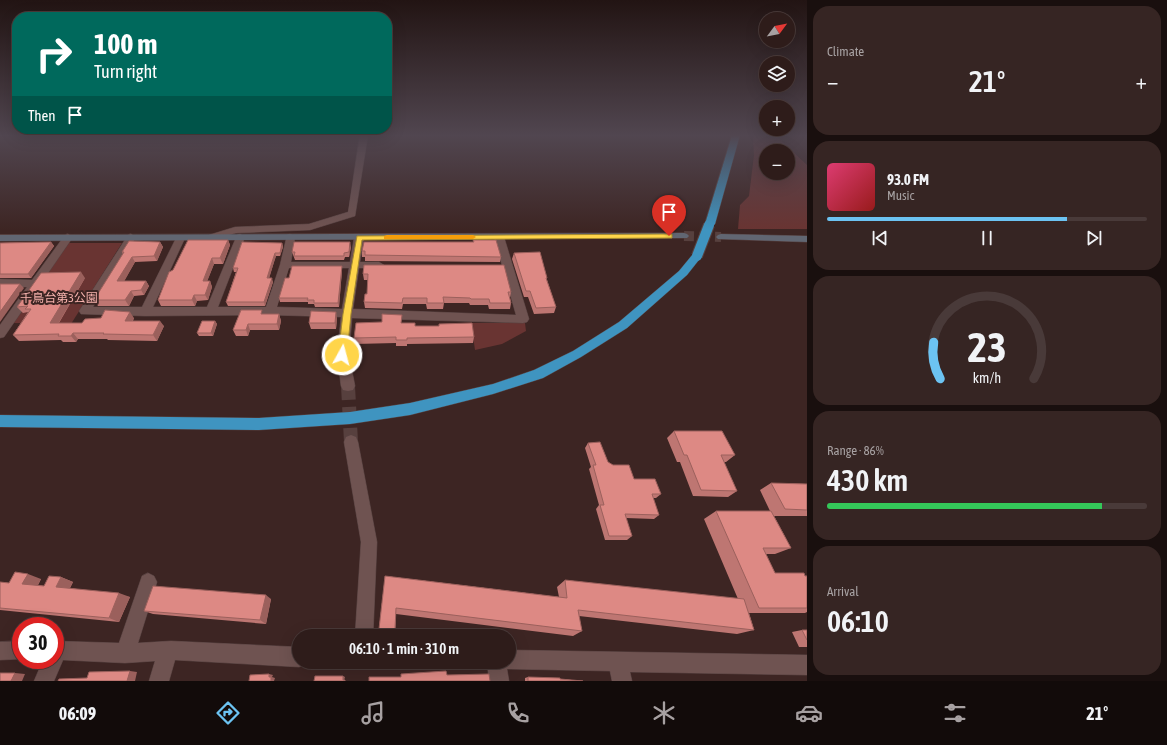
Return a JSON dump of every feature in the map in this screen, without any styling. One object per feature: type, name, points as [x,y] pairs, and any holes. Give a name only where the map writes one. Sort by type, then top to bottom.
[{"type":"highway","points":[[0,422],[259,424],[350,418],[410,409],[463,397],[538,374],[577,354],[623,325],[645,308],[683,273],[697,256],[710,224],[727,167]]},
{"type":"street","points":[[212,237],[235,230],[310,227],[352,214],[359,167]]},
{"type":"street","points":[[1,240],[131,237],[359,238],[684,236]]},
{"type":"street","points":[[131,237],[85,311],[270,311],[523,319],[504,267],[499,237]]},
{"type":"street","points":[[211,311],[240,237]]},
{"type":"street","points":[[270,311],[285,265],[290,237]]},
{"type":"street","points":[[721,237],[807,239]]},
{"type":"street","points":[[0,334],[68,238]]},
{"type":"street","points":[[146,312],[180,238]]},
{"type":"street","points":[[348,386],[342,355],[354,264],[359,238]]},
{"type":"street","points":[[285,265],[393,265]]},
{"type":"street","points":[[0,283],[36,284]]},
{"type":"street","points":[[351,442],[369,542],[364,629]]},
{"type":"street","points":[[125,653],[148,582]]},
{"type":"street","points":[[0,650],[12,650]]},
{"type":"street","points":[[159,681],[168,650]]},
{"type":"street","points":[[64,654],[125,653],[168,650],[292,657]]},
{"type":"street","points":[[516,661],[620,672],[807,664]]},
{"type":"street","points":[[44,681],[49,669]]},
{"type":"street","points":[[497,669],[499,681]]},
{"type":"green space","points":[[753,167],[759,167],[759,180],[795,180],[795,167],[807,167],[807,229],[738,229],[740,205],[749,196]]},
{"type":"green space","name":"千鳥台第3公園","points":[[69,243],[122,243],[71,324],[12,323]]},
{"type":"green space","points":[[471,323],[525,323],[526,331],[502,344],[475,350]]},
{"type":"building","points":[[188,240],[228,240],[220,258],[212,258],[203,281],[210,281],[205,295],[194,295],[192,300],[158,300],[169,272],[173,270]]},
{"type":"building","points":[[473,240],[496,240],[501,257],[365,255],[365,251],[362,251],[364,242],[474,242]]},
{"type":"building","points":[[129,241],[160,242],[154,256],[132,257],[117,281],[146,281],[141,290],[131,291],[125,300],[94,300],[124,252],[122,252]]},
{"type":"building","points":[[51,242],[28,274],[0,274],[0,243]]},
{"type":"building","points":[[242,242],[282,243],[280,253],[275,253],[267,278],[272,278],[264,302],[226,302],[238,268],[233,268]]},
{"type":"building","points":[[294,242],[350,242],[349,252],[344,253],[344,256],[294,256],[295,252],[292,252]]},
{"type":"building","points":[[540,252],[546,278],[556,307],[536,308],[530,291],[526,291],[514,253]]},
{"type":"building","points":[[364,265],[504,265],[511,292],[508,292],[511,303],[490,303],[489,299],[443,297],[444,303],[427,303],[427,298],[403,298],[402,303],[364,302],[365,294],[367,294],[368,274],[363,274]]},
{"type":"building","points":[[292,266],[342,266],[338,303],[314,303],[314,300],[307,300],[308,298],[279,298],[285,278],[289,278]]},
{"type":"building","points":[[81,272],[50,323],[82,323],[85,319],[101,318],[105,310],[130,312],[125,321],[160,321],[153,335],[73,333],[71,336],[58,336],[59,334],[13,335],[31,309],[25,309],[28,306],[17,307],[41,273]]},
{"type":"building","points":[[0,284],[20,284],[0,312]]},
{"type":"building","points":[[241,310],[262,310],[261,314],[279,314],[277,324],[248,324],[246,330],[233,330]]},
{"type":"building","points":[[311,311],[336,312],[335,323],[309,323]]},
{"type":"building","points":[[382,314],[402,315],[401,323],[415,323],[415,326],[439,326],[439,324],[472,323],[474,337],[407,338],[407,340],[396,340],[396,337],[354,338],[356,323],[382,322]]},
{"type":"building","points":[[202,321],[215,321],[211,333],[197,333]]},
{"type":"building","points":[[674,431],[722,431],[735,455],[721,455],[737,491],[701,490],[687,455],[684,455]]},
{"type":"building","points":[[600,442],[608,462],[613,465],[629,465],[634,479],[655,479],[661,494],[652,494],[659,515],[625,514],[632,536],[609,536],[600,505],[604,505],[593,465],[596,465],[588,443]]},
{"type":"building","points":[[771,483],[807,484],[807,510],[785,509]]},
{"type":"building","points":[[716,511],[771,511],[791,548],[763,548],[775,573],[804,573],[805,576],[807,576],[807,608],[759,608]]},
{"type":"building","points":[[15,572],[28,574],[22,584],[44,586],[49,576],[61,577],[56,587],[119,593],[109,618],[0,608],[0,582],[9,583]]},
{"type":"building","points":[[385,576],[567,598],[565,580],[744,599],[754,630],[578,610],[582,631],[396,608],[395,629],[379,629]]},
{"type":"building","points":[[153,586],[266,595],[260,620],[144,611]]},
{"type":"building","points":[[802,630],[807,630],[807,640]]},
{"type":"building","points":[[130,671],[127,681],[58,681],[59,679],[87,678],[89,672]]},
{"type":"building","points":[[446,671],[447,675],[489,674],[490,681],[369,681],[369,677],[401,677],[401,674]]},
{"type":"building","points":[[0,673],[15,673],[11,681],[0,681]]},
{"type":"building","points":[[269,674],[271,681],[249,681],[250,675]]},
{"type":"building","points":[[315,676],[343,676],[343,680],[345,681],[314,681]]},
{"type":"building","points":[[528,677],[560,678],[583,681],[528,681]]},
{"type":"tunnel","points":[[684,236],[721,237]]},
{"type":"tunnel","points":[[348,386],[351,442]]},
{"type":"slow traffic","points":[[387,238],[473,237]]},
{"type":"route","points":[[342,355],[354,264],[359,238],[669,236]]}]
